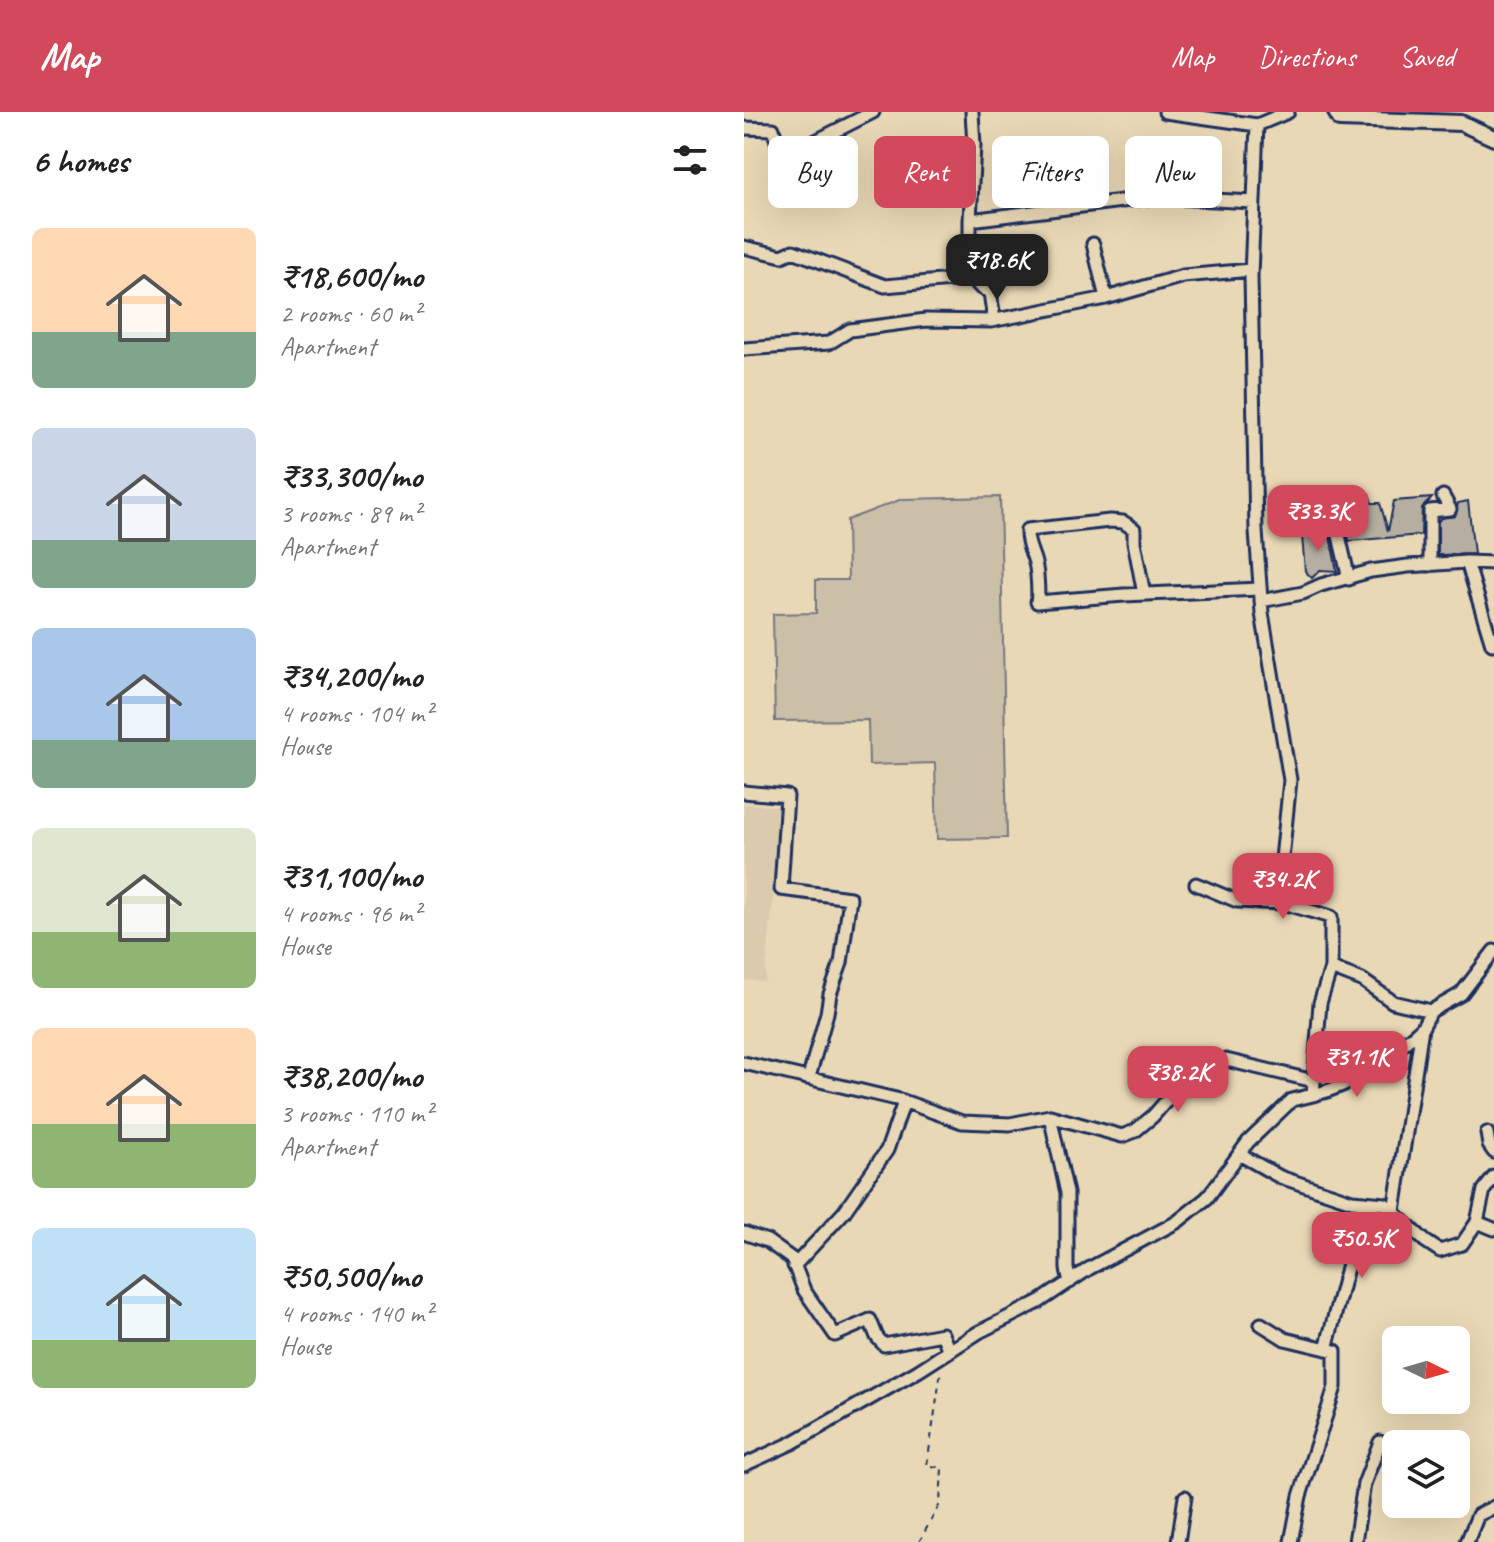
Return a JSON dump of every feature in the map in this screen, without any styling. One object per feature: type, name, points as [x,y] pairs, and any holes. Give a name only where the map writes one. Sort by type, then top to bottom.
[{"type":"street","points":[[744,128],[773,129],[780,150],[806,146],[873,112]]},
{"type":"street","points":[[972,112],[974,145],[970,276],[981,288],[990,292],[994,320]]},
{"type":"street","points":[[1165,112],[1257,125],[1288,112]]},
{"type":"street","points":[[1336,112],[1340,119],[1461,123],[1494,138]]},
{"type":"street","points":[[1257,125],[1251,270],[1256,531],[1261,595],[1290,780],[1282,859],[1283,903]]},
{"type":"street","points":[[970,220],[1154,197],[1254,202]]},
{"type":"street","points":[[1093,244],[1106,298]]},
{"type":"street","points":[[744,247],[782,256],[793,251],[885,286],[970,276]]},
{"type":"street","points":[[744,349],[829,343],[850,330],[926,320],[994,320],[1106,298],[1183,276],[1251,270]]},
{"type":"street","points":[[1430,565],[1430,511],[1450,509],[1443,496]]},
{"type":"street","points":[[1312,516],[1326,527],[1337,527],[1349,579]]},
{"type":"street","points":[[1144,594],[1134,529],[1123,522],[1085,522],[1027,530],[1040,591],[1037,602],[1144,594],[1303,593],[1371,571],[1467,562],[1494,563]]},
{"type":"street","points":[[1467,562],[1492,644]]},
{"type":"street","points":[[744,792],[787,796],[781,889],[850,898],[841,963],[809,1077]]},
{"type":"street","points":[[1196,884],[1237,901],[1283,903],[1331,917],[1331,968],[1320,1003],[1313,1095]]},
{"type":"street","points":[[1394,1211],[1422,1028],[1431,1011],[1461,994],[1494,951]]},
{"type":"street","points":[[1331,968],[1362,980],[1393,1002],[1431,1011]]},
{"type":"street","points":[[744,1465],[792,1443],[979,1332],[1039,1302],[1177,1222],[1207,1198],[1239,1154],[1292,1100],[1342,1088],[1383,1062],[1422,1028]]},
{"type":"street","points":[[744,1063],[904,1102],[962,1122],[1010,1124],[1050,1116],[1122,1136],[1135,1131],[1153,1116],[1194,1069],[1226,1060],[1314,1081]]},
{"type":"street","points":[[794,1266],[844,1212],[887,1150],[904,1102]]},
{"type":"street","points":[[1050,1116],[1067,1193],[1067,1269],[1070,1282]]},
{"type":"street","points":[[1487,1133],[1494,1152]]},
{"type":"street","points":[[1239,1154],[1280,1177],[1352,1201],[1385,1204],[1440,1251],[1462,1244],[1477,1222],[1484,1190],[1494,1177]]},
{"type":"street","points":[[1326,1349],[1364,1202]]},
{"type":"street","points":[[1477,1222],[1494,1229]]},
{"type":"street","points":[[744,1233],[767,1241],[792,1259],[804,1290],[835,1335],[870,1320],[884,1345],[942,1334],[946,1353]]},
{"type":"street","points":[[1261,1324],[1285,1339],[1335,1351],[1335,1387],[1300,1496],[1291,1542]]},
{"type":"street","points":[[1355,1542],[1364,1484],[1380,1442]]},
{"type":"street","points":[[1178,1542],[1185,1497]]},
{"type":"street","points":[[1467,1542],[1478,1515],[1494,1507]]},
{"type":"path","points":[[919,1542],[940,1504],[942,1468],[927,1465],[946,1353]]},
{"type":"shaded area","points":[[1000,497],[1007,838],[937,839],[935,763],[869,765],[868,720],[775,721],[773,614],[816,613],[816,580],[848,580],[847,520],[902,499]]},
{"type":"shaded area","points":[[744,804],[782,807],[765,982],[744,980]]},
{"type":"building","points":[[1369,494],[1372,503],[1380,503],[1388,531],[1394,501],[1432,498],[1422,508],[1421,535],[1349,541],[1346,520],[1333,518],[1334,506],[1356,502]]},
{"type":"building","points":[[1468,501],[1474,554],[1438,555],[1438,522],[1441,518],[1455,516],[1458,503]]},
{"type":"building","points":[[1305,528],[1312,528],[1315,537],[1330,536],[1337,571],[1320,570],[1312,578],[1305,571],[1302,536]]}]
